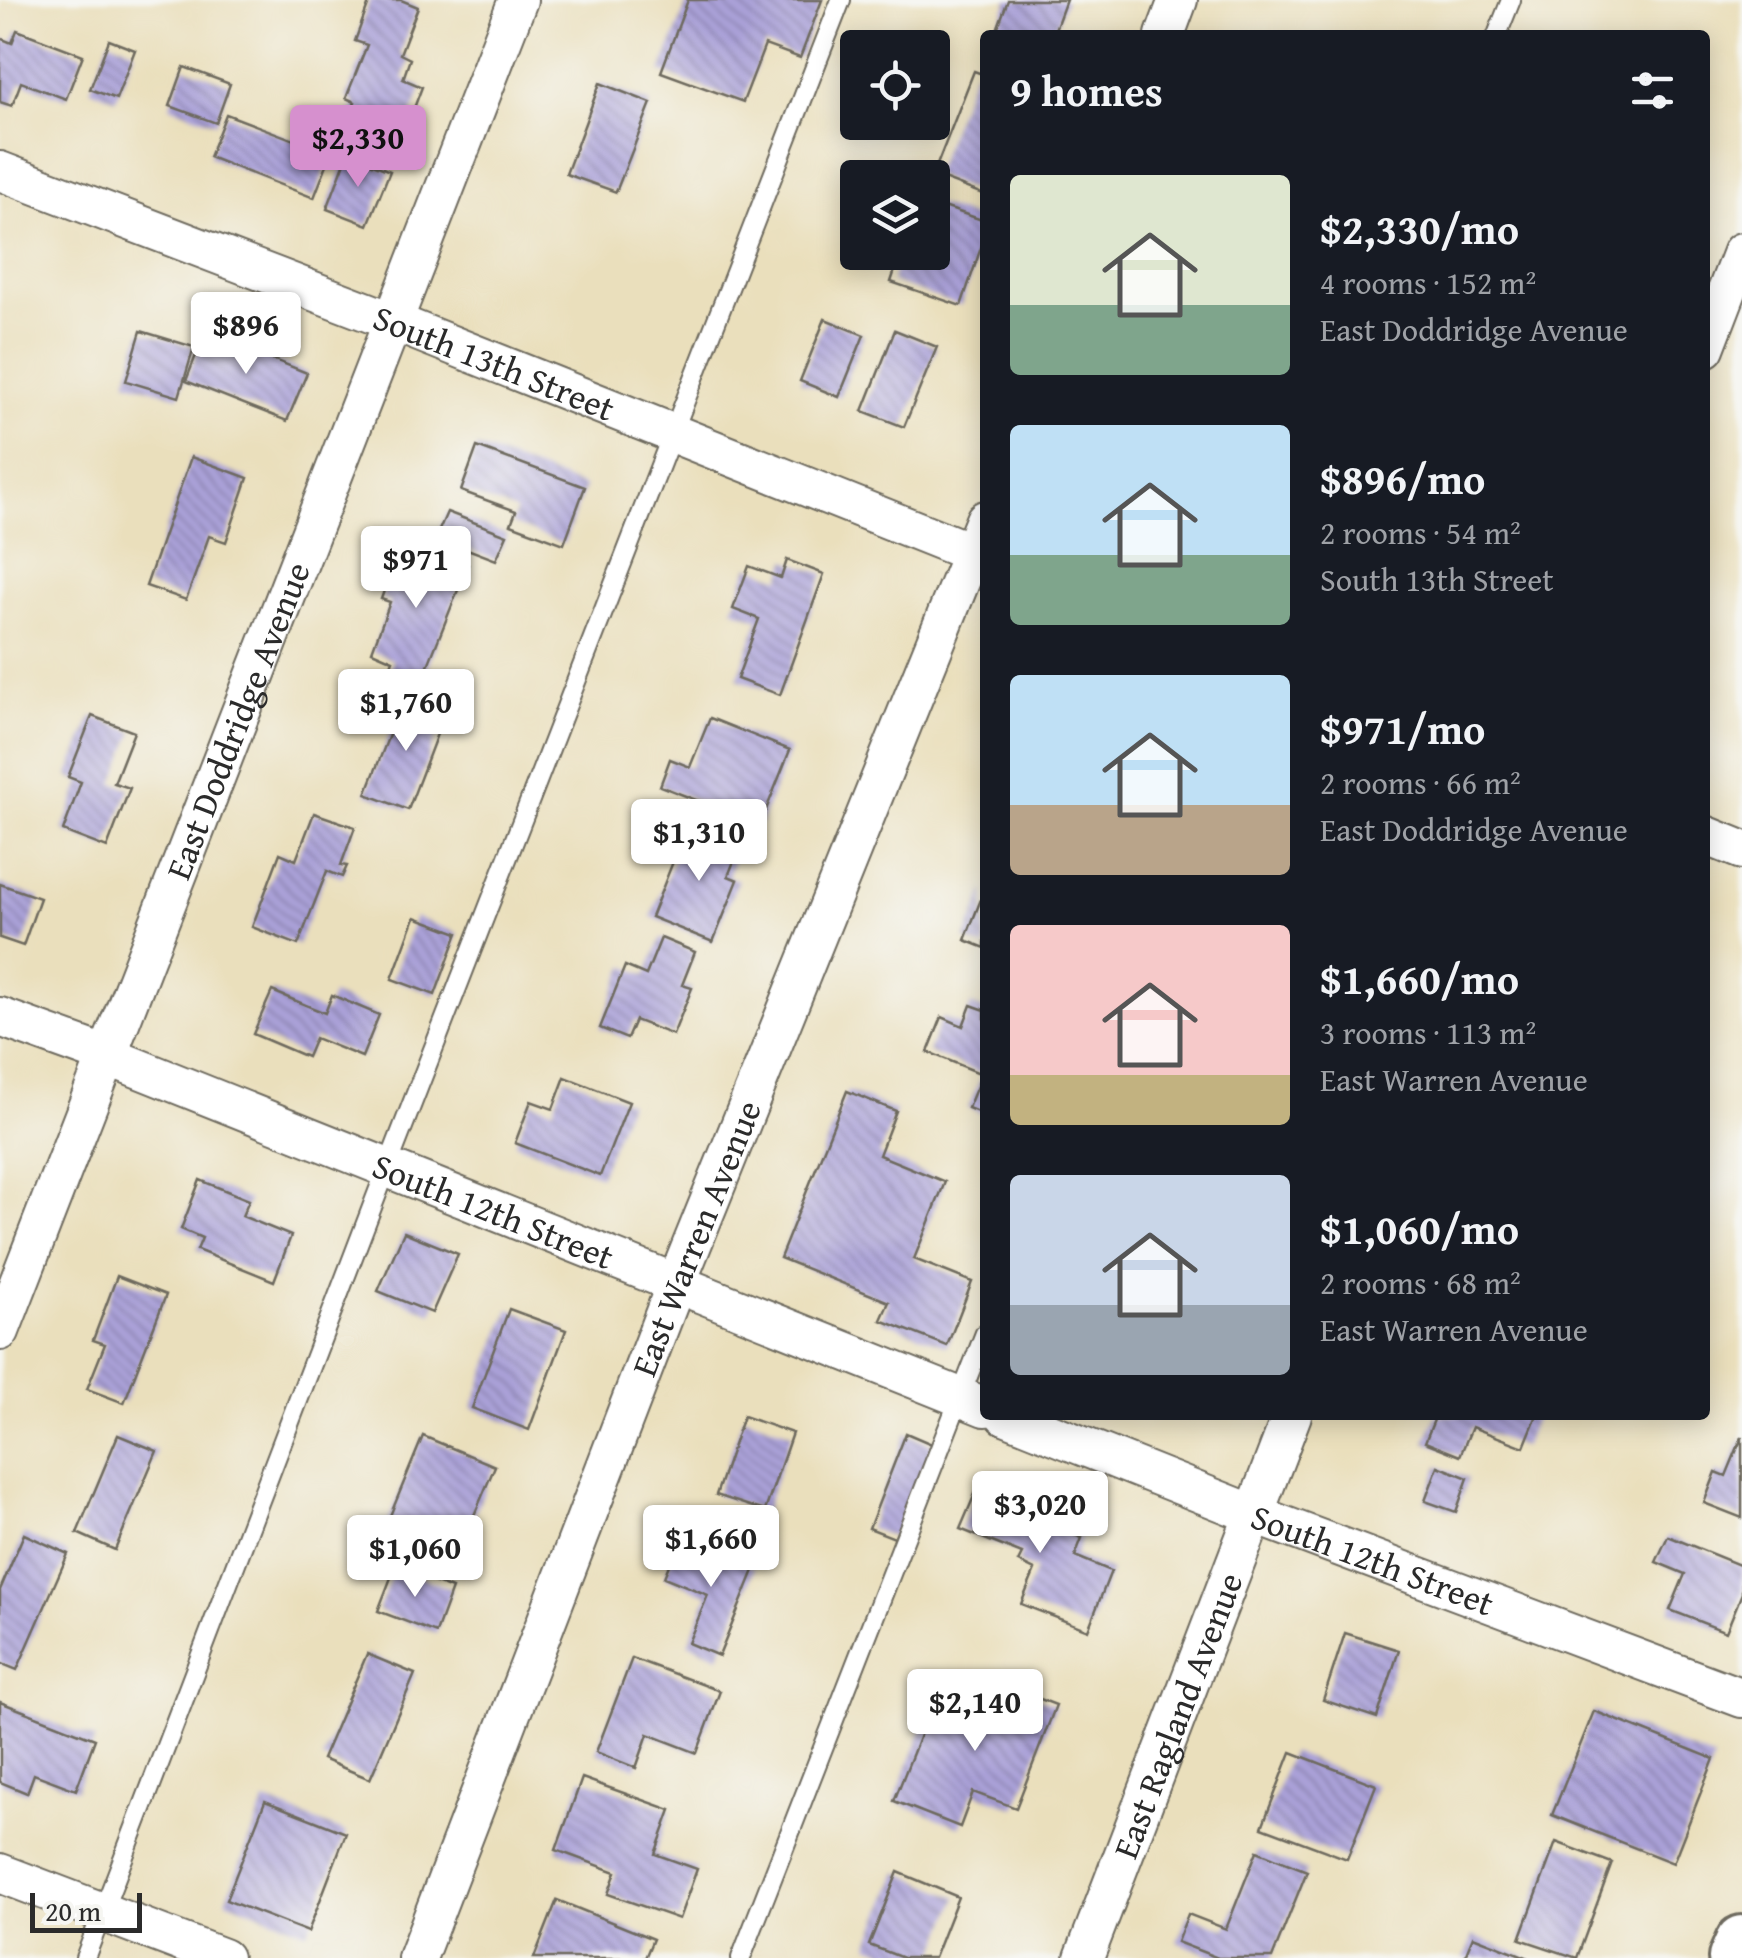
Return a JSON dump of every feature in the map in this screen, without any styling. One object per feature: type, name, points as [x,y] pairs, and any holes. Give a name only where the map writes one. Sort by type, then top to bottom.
[{"type":"street","name":"East Doddridge Avenue","points":[[0,1331],[518,0]]},
{"type":"street","points":[[1167,30],[1178,0]]},
{"type":"street","name":"South 13th Street","points":[[0,171],[674,434],[980,544]]},
{"type":"street","points":[[1710,335],[1742,252]]},
{"type":"street","name":"East Warren Avenue","points":[[417,1958],[676,1284],[980,546]]},
{"type":"street","points":[[1710,837],[1742,850]]},
{"type":"street","name":"South 12th Street","points":[[0,1016],[972,1402]]},
{"type":"street","name":"South 12th Street","points":[[1018,1420],[1253,1514],[1742,1698]]},
{"type":"street","name":"East Ragland Avenue","points":[[1084,1958],[1290,1420]]},
{"type":"street","points":[[0,1873],[222,1958]]},
{"type":"street","points":[[1736,1958],[1742,1942]]},
{"type":"lane","points":[[86,1958],[386,1168],[841,0]]},
{"type":"lane","points":[[1499,30],[1510,0]]},
{"type":"lane","points":[[742,1958],[972,1402],[980,1360]]},
{"type":"building","points":[[370,0],[401,0],[418,7],[400,54],[410,59],[403,79],[422,87],[408,124],[385,115],[377,138],[346,126],[355,102],[346,98],[367,45],[355,41]]},
{"type":"building","points":[[688,0],[822,0],[800,58],[765,45],[743,102],[661,72]]},
{"type":"building","points":[[1008,0],[1066,0],[1055,30],[997,30]]},
{"type":"building","points":[[17,30],[83,55],[66,99],[21,82],[12,106],[0,102],[0,38],[12,43]]},
{"type":"building","points":[[109,40],[135,50],[116,99],[90,89]]},
{"type":"building","points":[[184,67],[230,84],[216,123],[170,106]]},
{"type":"building","points":[[974,71],[980,73],[980,193],[950,182],[950,160],[939,160]]},
{"type":"building","points":[[600,83],[651,103],[616,192],[566,174]]},
{"type":"building","points":[[226,114],[331,154],[314,198],[209,157]]},
{"type":"building","points":[[348,154],[390,171],[368,225],[327,209]]},
{"type":"building","points":[[950,209],[980,219],[980,251],[961,306],[891,282],[895,270],[950,270]]},
{"type":"building","points":[[825,319],[864,335],[839,397],[800,381]]},
{"type":"building","points":[[895,330],[937,347],[904,427],[863,411]]},
{"type":"building","points":[[141,331],[194,347],[179,397],[126,381]]},
{"type":"building","points":[[205,332],[307,373],[287,421],[186,381]]},
{"type":"building","points":[[477,447],[585,487],[564,544],[511,524],[516,511],[461,491]]},
{"type":"building","points":[[191,457],[248,478],[226,542],[209,536],[186,600],[146,586]]},
{"type":"building","points":[[447,512],[507,535],[496,560],[436,537]]},
{"type":"building","points":[[403,539],[468,565],[417,693],[385,681],[393,660],[372,651],[390,602],[381,599]]},
{"type":"building","points":[[787,560],[824,574],[780,695],[737,679],[759,619],[733,609],[749,566],[781,578]]},
{"type":"building","points":[[404,697],[445,713],[408,810],[366,794]]},
{"type":"building","points":[[92,716],[134,732],[114,783],[130,788],[107,848],[63,831],[81,782],[68,777]]},
{"type":"building","points":[[710,718],[790,750],[760,825],[660,786],[670,759],[690,767]]},
{"type":"building","points":[[314,813],[355,827],[341,865],[347,866],[342,877],[327,871],[298,945],[252,927],[280,853],[296,860]]},
{"type":"building","points":[[688,824],[741,844],[728,876],[738,880],[713,942],[651,917]]},
{"type":"building","points":[[0,884],[40,898],[23,946],[0,938]]},
{"type":"building","points":[[980,902],[980,946],[965,940]]},
{"type":"building","points":[[415,917],[458,933],[435,995],[392,979]]},
{"type":"building","points":[[661,938],[695,952],[682,985],[692,988],[673,1035],[635,1020],[627,1039],[600,1028],[625,966],[646,975]]},
{"type":"building","points":[[272,991],[325,1013],[332,995],[379,1015],[362,1057],[315,1038],[307,1057],[253,1034]]},
{"type":"building","points":[[971,1005],[980,1008],[980,1073],[928,1052],[942,1017],[963,1026]]},
{"type":"building","points":[[565,1077],[629,1102],[600,1176],[515,1143],[531,1101],[553,1109]]},
{"type":"building","points":[[980,1079],[980,1113],[968,1108]]},
{"type":"building","points":[[847,1091],[896,1111],[879,1155],[945,1182],[914,1259],[972,1282],[947,1346],[881,1320],[889,1302],[780,1258]]},
{"type":"building","points":[[200,1180],[249,1200],[242,1216],[291,1236],[274,1281],[197,1250],[202,1238],[181,1229]]},
{"type":"building","points":[[404,1232],[458,1254],[432,1313],[378,1291]]},
{"type":"building","points":[[117,1276],[166,1295],[124,1403],[87,1389],[105,1344],[93,1340]]},
{"type":"building","points":[[509,1309],[566,1330],[529,1430],[472,1408]]},
{"type":"building","points":[[743,1416],[792,1433],[765,1511],[716,1495]]},
{"type":"building","points":[[1434,1420],[1535,1420],[1524,1447],[1472,1427],[1460,1456],[1425,1442]]},
{"type":"building","points":[[906,1433],[934,1445],[897,1539],[869,1528]]},
{"type":"building","points":[[118,1435],[157,1451],[115,1550],[77,1533]]},
{"type":"building","points":[[423,1436],[495,1466],[458,1553],[387,1523]]},
{"type":"building","points":[[1742,1437],[1742,1518],[1704,1503],[1716,1472],[1726,1476]]},
{"type":"building","points":[[1438,1466],[1468,1478],[1456,1512],[1425,1501]]},
{"type":"building","points":[[983,1475],[1010,1486],[1002,1505],[1082,1538],[1075,1556],[1111,1571],[1088,1630],[1021,1604],[1035,1570],[1018,1562],[1022,1554],[960,1529]]},
{"type":"building","points":[[24,1534],[68,1554],[17,1670],[0,1663],[0,1590]]},
{"type":"building","points":[[1668,1536],[1742,1566],[1742,1593],[1726,1632],[1670,1610],[1685,1574],[1656,1562]]},
{"type":"building","points":[[680,1538],[755,1568],[719,1656],[688,1643],[708,1595],[664,1577]]},
{"type":"building","points":[[395,1567],[452,1589],[436,1633],[378,1611]]},
{"type":"building","points":[[1345,1633],[1399,1650],[1377,1718],[1323,1700]]},
{"type":"building","points":[[367,1654],[415,1674],[370,1779],[322,1759]]},
{"type":"building","points":[[632,1658],[720,1691],[697,1753],[648,1734],[636,1768],[596,1752]]},
{"type":"building","points":[[990,1680],[1056,1705],[1016,1808],[973,1792],[960,1827],[894,1801],[934,1700],[976,1717]]},
{"type":"building","points":[[0,1702],[95,1739],[76,1790],[34,1774],[27,1793],[0,1782]]},
{"type":"building","points":[[1594,1711],[1714,1759],[1673,1863],[1552,1815]]},
{"type":"building","points":[[1291,1752],[1376,1785],[1347,1859],[1262,1827]]},
{"type":"building","points":[[582,1778],[671,1810],[655,1854],[697,1869],[679,1919],[608,1894],[616,1872],[556,1850]]},
{"type":"building","points":[[265,1801],[346,1833],[308,1932],[226,1900]]},
{"type":"building","points":[[1556,1842],[1612,1863],[1577,1958],[1520,1939]]},
{"type":"building","points":[[1257,1851],[1307,1871],[1272,1958],[1218,1958],[1177,1942],[1188,1914],[1226,1929]]},
{"type":"building","points":[[898,1872],[958,1897],[934,1958],[903,1958],[869,1945]]},
{"type":"building","points":[[557,1900],[653,1939],[645,1958],[534,1958]]},
{"type":"building","points":[[1473,1936],[1529,1958],[1464,1958]]}]
